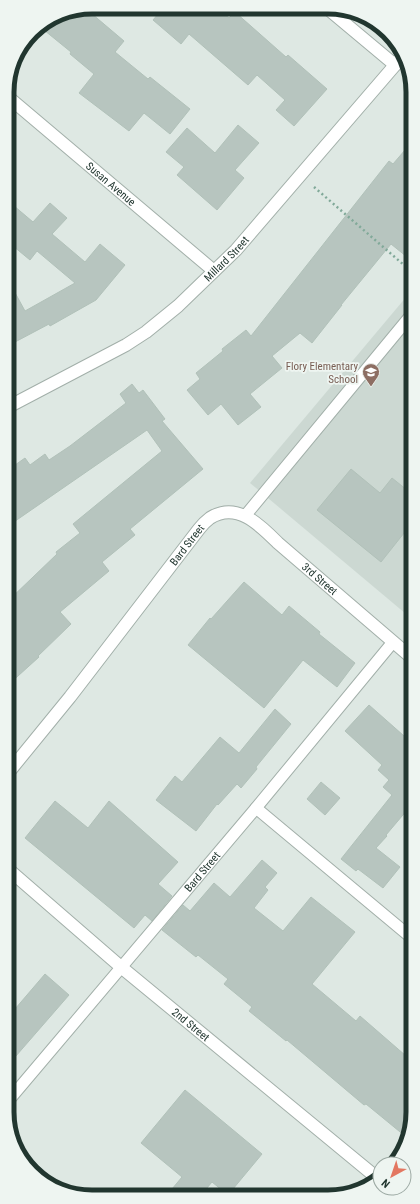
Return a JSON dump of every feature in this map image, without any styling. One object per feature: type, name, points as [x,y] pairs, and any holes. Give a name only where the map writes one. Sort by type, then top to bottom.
[{"type":"street","points":[[335,14],[398,61]]},
{"type":"street","name":"Millard Street","points":[[14,404],[133,341],[178,306],[236,250],[398,61]]},
{"type":"street","name":"Susan Avenue","points":[[14,102],[214,271]]},
{"type":"street","name":"3rd Street","points":[[222,513],[236,512],[263,528],[278,543],[406,653]]},
{"type":"street","name":"Bard Street","points":[[14,766],[70,698],[199,529],[210,518],[222,513]]},
{"type":"street","name":"2nd Street","points":[[14,875],[122,967],[372,1174]]},
{"type":"lane","points":[[245,516],[406,321]]},
{"type":"lane","name":"Bard Street","points":[[14,1094],[256,808],[393,642]]},
{"type":"lane","points":[[256,808],[406,933]]},
{"type":"path","points":[[300,175],[406,267]]},
{"type":"shaded area","name":"Flory Elementary School","points":[[406,297],[406,614],[250,483]]},
{"type":"building","points":[[92,14],[124,41],[115,52],[148,79],[150,77],[190,109],[170,134],[144,113],[129,131],[79,93],[94,74],[70,54],[71,52],[44,30],[67,18]]},
{"type":"building","points":[[158,14],[224,14],[229,18],[233,14],[237,14],[286,57],[288,55],[327,89],[294,126],[276,110],[285,100],[257,75],[248,85],[189,34],[181,44],[153,20]]},
{"type":"building","points":[[238,125],[259,143],[235,170],[244,178],[217,210],[177,175],[184,167],[166,152],[187,128],[215,153]]},
{"type":"building","points":[[406,149],[406,256],[391,244],[312,343],[300,333],[272,356],[282,368],[250,394],[261,407],[238,425],[221,404],[208,415],[187,390],[200,379],[196,373],[223,351],[222,349],[246,330],[251,336],[389,161],[393,164]]},
{"type":"building","points":[[50,203],[67,218],[52,234],[85,262],[100,244],[125,265],[96,300],[50,326],[49,324],[15,342],[14,291],[25,311],[75,283],[37,251],[30,260],[14,247],[14,206],[33,222]]},
{"type":"building","points":[[132,384],[139,393],[143,390],[165,419],[162,421],[203,469],[130,529],[135,535],[102,562],[109,571],[60,612],[71,624],[38,656],[39,657],[14,680],[14,595],[57,554],[56,552],[80,533],[73,524],[162,451],[147,430],[14,522],[14,466],[25,458],[30,465],[45,454],[49,460],[70,446],[126,403],[120,394]]},
{"type":"building","points":[[351,469],[380,493],[392,478],[406,489],[406,512],[404,514],[406,516],[406,531],[381,562],[317,510]]},
{"type":"building","points":[[244,582],[282,615],[289,606],[320,632],[319,634],[355,663],[337,687],[303,660],[264,708],[188,645],[210,618],[211,619]]},
{"type":"building","points":[[369,705],[406,738],[406,811],[376,848],[400,867],[383,888],[358,869],[356,871],[341,859],[392,795],[383,787],[389,780],[378,770],[382,765],[345,731]]},
{"type":"building","points":[[275,709],[291,724],[241,788],[237,784],[218,805],[217,804],[196,831],[156,800],[175,776],[182,782],[220,737],[239,753]]},
{"type":"building","points":[[321,782],[340,798],[325,815],[307,799]]},
{"type":"building","points":[[55,801],[88,828],[109,801],[178,862],[158,884],[172,896],[152,921],[145,915],[134,928],[25,838]]},
{"type":"building","points":[[262,860],[277,873],[265,887],[268,890],[254,908],[283,931],[311,897],[355,932],[312,984],[356,1021],[360,1016],[406,1056],[406,1117],[402,1134],[366,1104],[364,1105],[287,1040],[286,1041],[249,1011],[252,1007],[224,984],[228,979],[198,955],[196,957],[162,930],[183,905],[190,911],[214,883],[230,897]]},
{"type":"building","points":[[45,974],[69,995],[14,1058],[14,1010]]},
{"type":"building","points":[[185,1090],[262,1154],[232,1190],[222,1190],[212,1182],[205,1190],[171,1190],[182,1177],[141,1143]]},
{"type":"place","name":"Flory Elementary School","points":[[371,387]]}]
